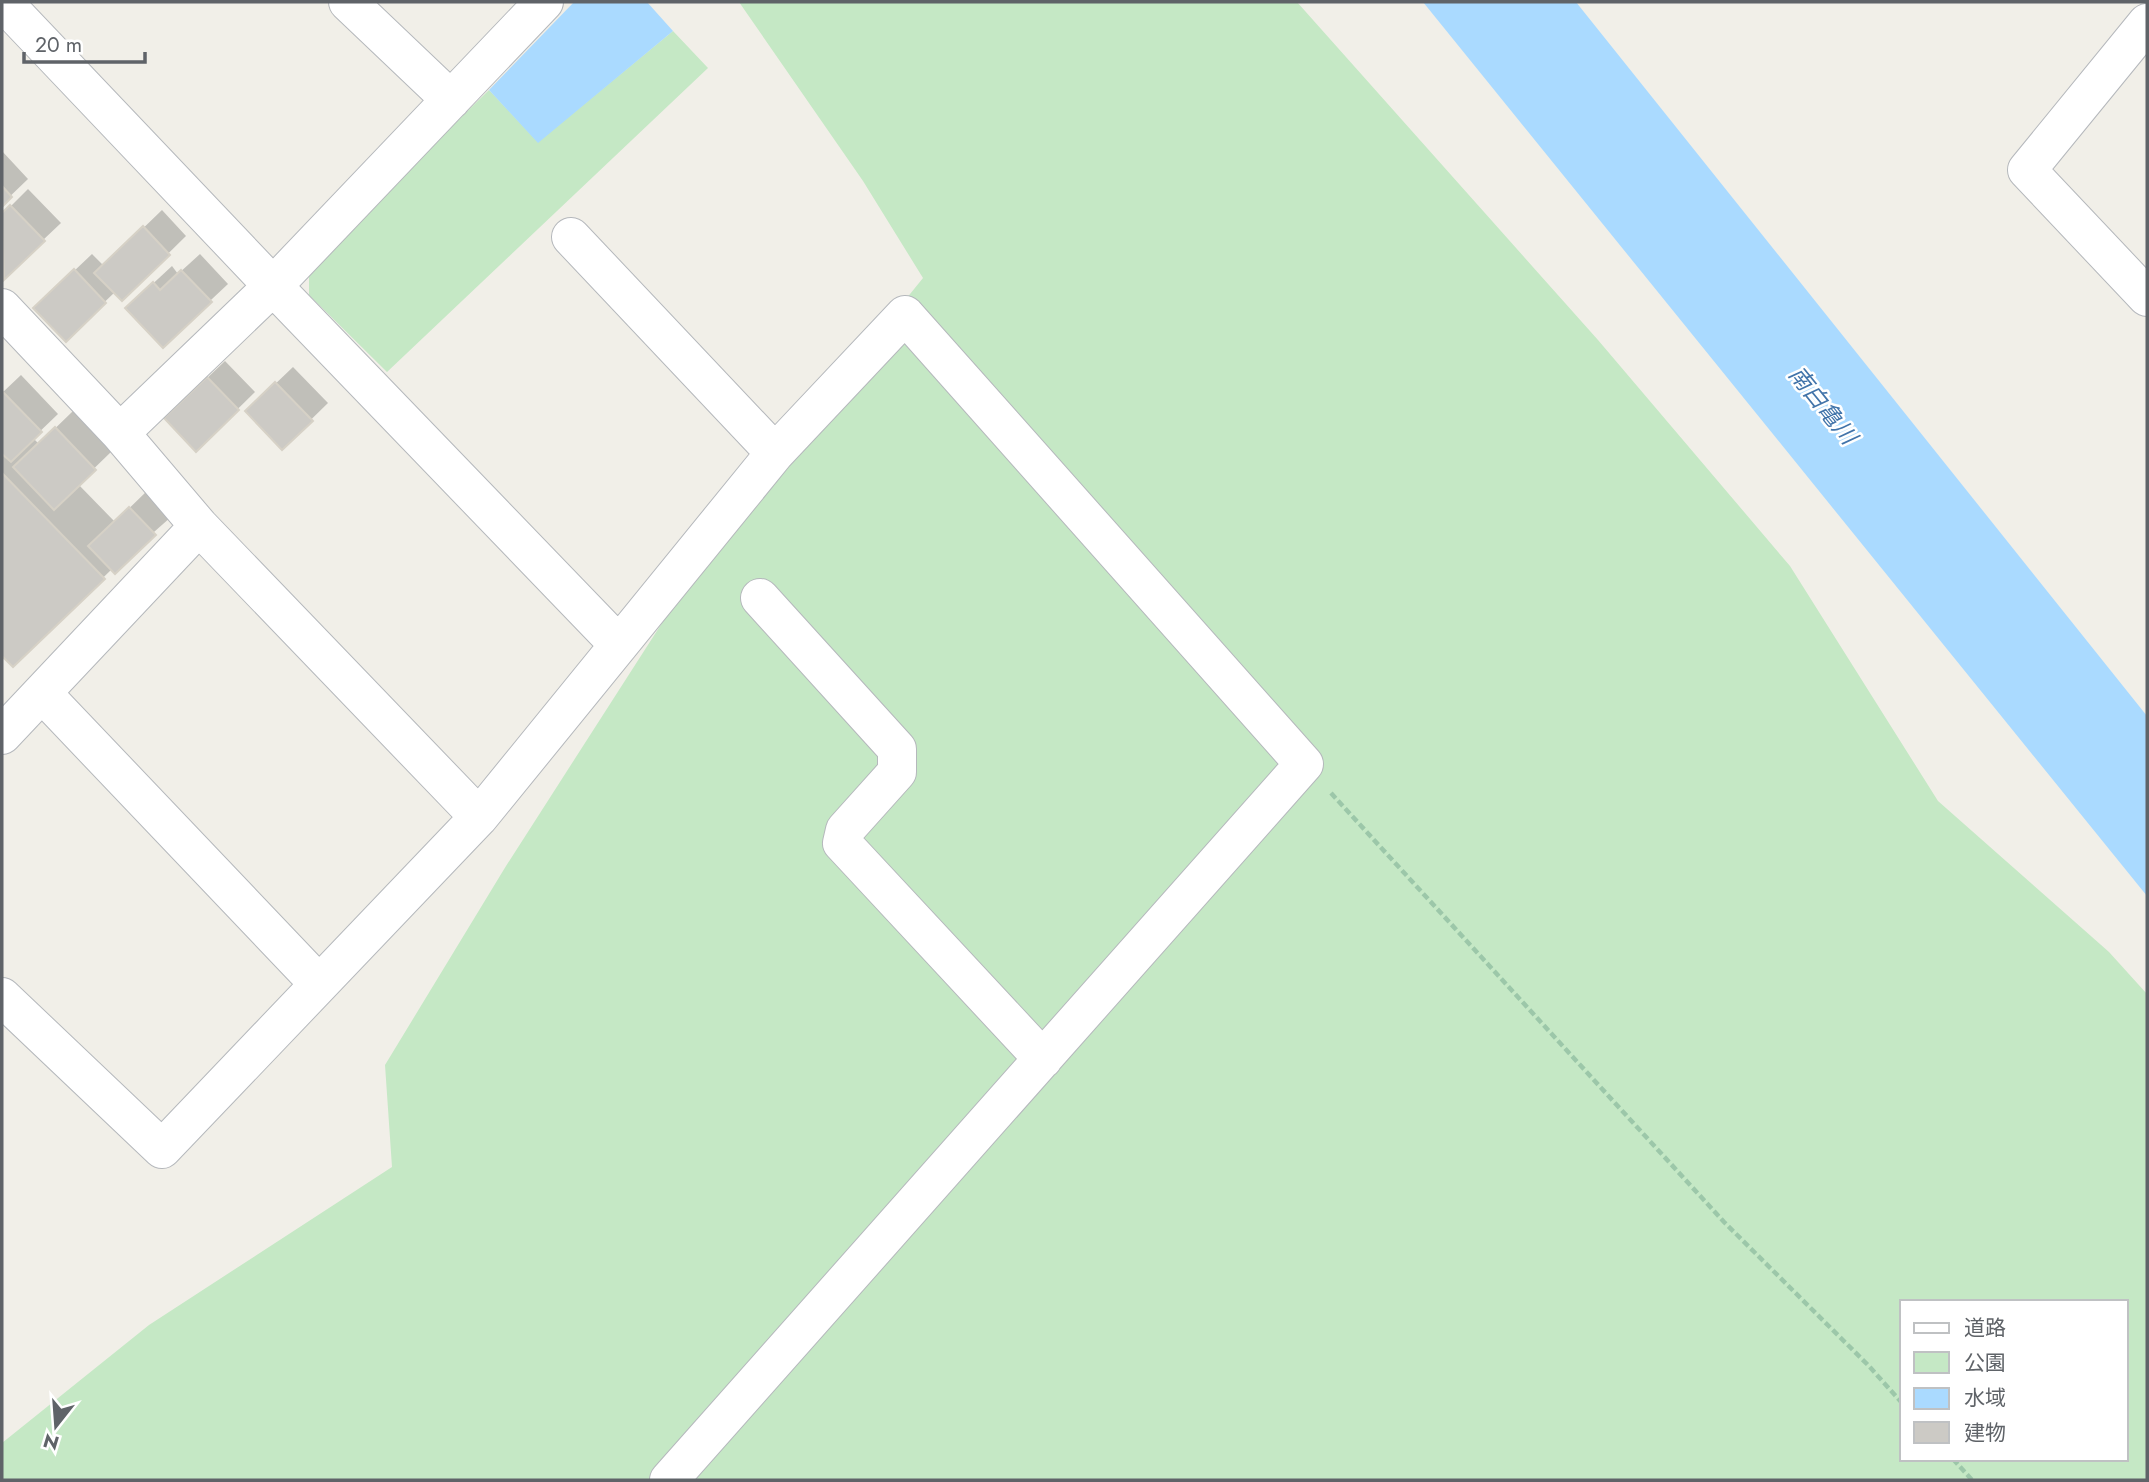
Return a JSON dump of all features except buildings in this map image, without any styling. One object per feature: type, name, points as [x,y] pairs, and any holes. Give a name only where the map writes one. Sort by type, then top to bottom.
[{"type":"street","points":[[3,2],[272,286],[619,645]]},
{"type":"street","points":[[348,2],[451,100]]},
{"type":"street","points":[[120,433],[272,286],[544,2]]},
{"type":"street","points":[[2147,23],[2027,170],[2147,297]]},
{"type":"street","points":[[571,237],[775,453]]},
{"type":"street","points":[[2,308],[120,433],[199,526],[479,817]]},
{"type":"street","points":[[2,997],[162,1149],[479,817],[775,453],[905,316],[1304,764],[669,1480]]},
{"type":"street","points":[[2,735],[199,526]]},
{"type":"street","points":[[760,598],[897,749],[897,772],[845,831],[842,843],[1043,1059]]},
{"type":"street","points":[[42,693],[320,984]]},
{"type":"path","points":[[1304,764],[1724,1222],[1900,1401]]},
{"type":"path","points":[[1955,1461],[1972,1480]]},
{"type":"green space","points":[[739,2],[1297,2],[1598,340],[1790,566],[1938,801],[2109,952],[2147,994],[2147,1480],[2,1480],[2,1443],[149,1325],[392,1167],[385,1065],[506,866],[732,514],[923,278],[863,181]]},
{"type":"green space","points":[[673,31],[708,68],[387,372],[309,295],[309,266],[489,90],[538,142]]},
{"type":"water","points":[[574,2],[647,2],[673,31],[538,143],[489,90]]},
{"type":"water","name":"南白亀川","points":[[1423,2],[1576,2],[2147,716],[2147,896]]}]
